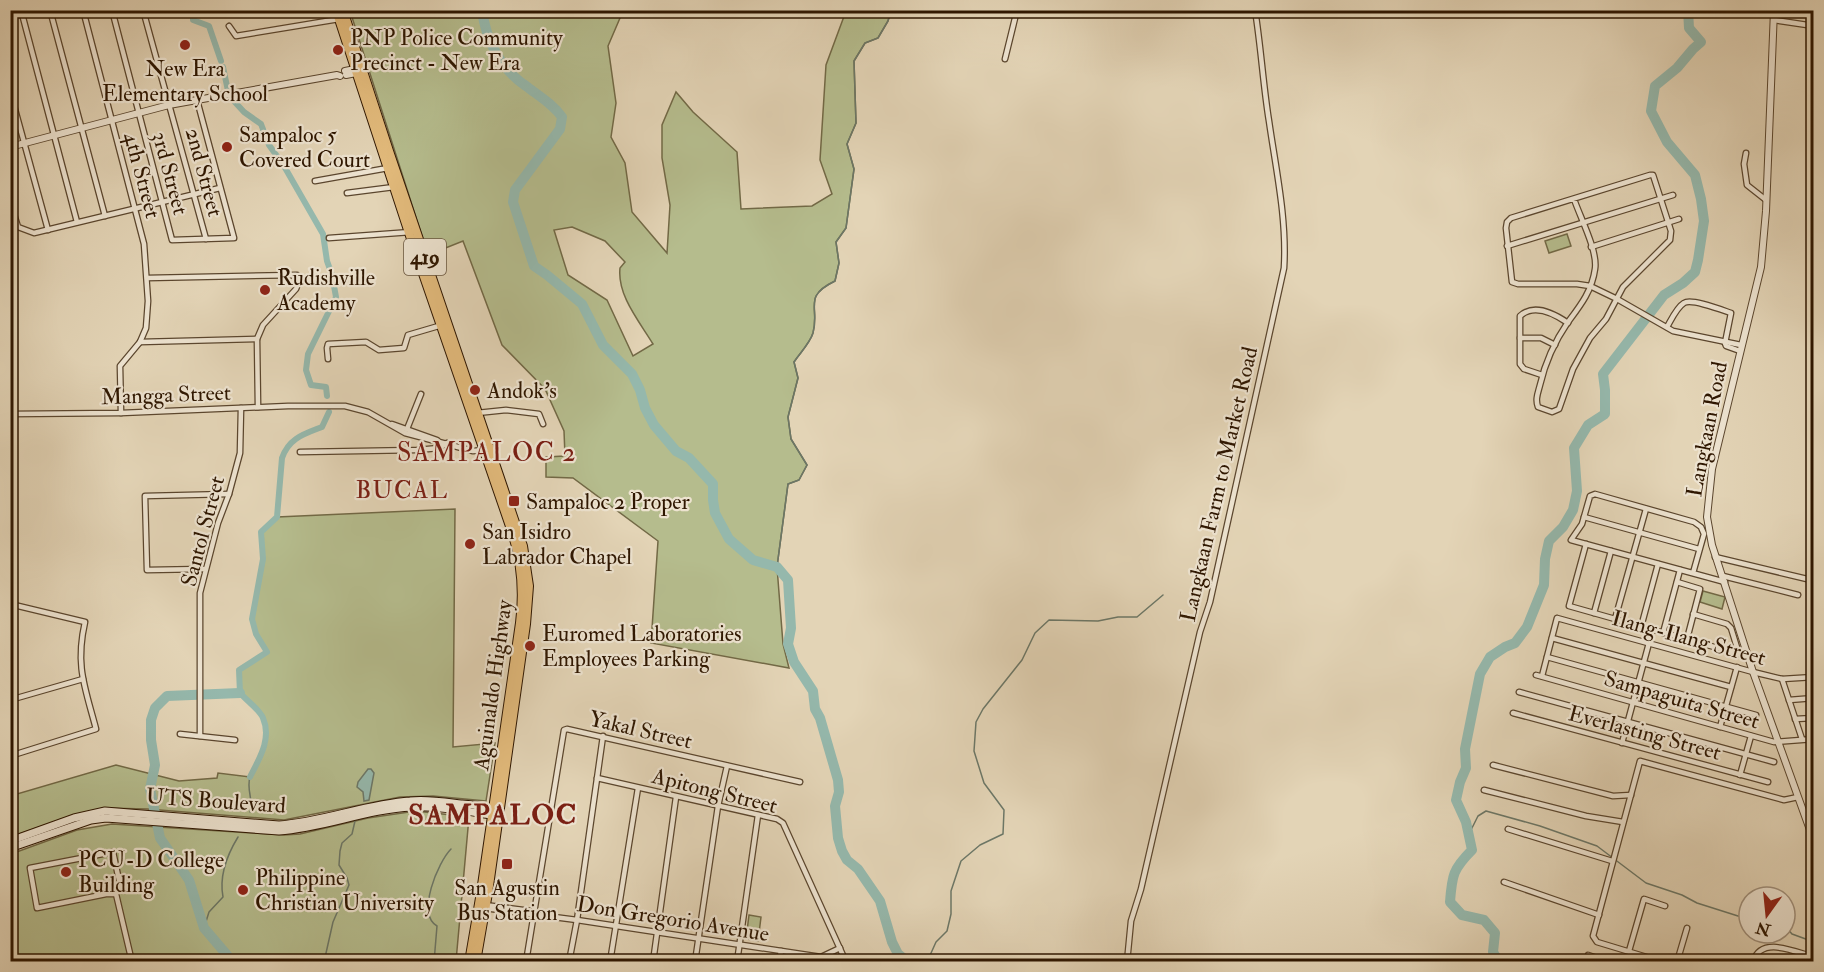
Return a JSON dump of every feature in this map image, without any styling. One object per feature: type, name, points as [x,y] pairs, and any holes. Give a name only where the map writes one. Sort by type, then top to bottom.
[{"type":"main road","name":"Aguinaldo Highway","points":[[343,10],[358,70],[388,168],[412,232]]},
{"type":"main road","name":"Aguinaldo Highway","points":[[338,15],[488,450],[517,548],[523,594],[476,962]]},
{"type":"main road","name":"UTS Boulevard","points":[[10,841],[89,813],[113,811],[146,817],[279,831],[295,830],[349,817],[413,807],[494,812]]},
{"type":"main road","name":"UTS Boulevard","points":[[10,848],[91,820],[146,817]]},
{"type":"main road","name":"Aguinaldo Highway","points":[[469,962],[484,906]]},
{"type":"street","points":[[21,10],[77,222]]},
{"type":"street","points":[[50,10],[105,216]]},
{"type":"street","name":"4th Street","points":[[83,10],[144,244],[148,314],[146,328],[140,342]]},
{"type":"street","name":"3rd Street","points":[[112,10],[172,240],[206,239]]},
{"type":"street","name":"2nd Street","points":[[143,10],[206,239]]},
{"type":"street","points":[[1005,59],[1017,10]]},
{"type":"street","name":"Langkaan Farm to Market Road","points":[[1127,962],[1131,921],[1141,889],[1200,632],[1210,602],[1284,268],[1286,238],[1255,10]]},
{"type":"street","name":"Langkaan Road","points":[[1774,10],[1761,267],[1712,469],[1707,517],[1715,557],[1753,672],[1814,841]]},
{"type":"street","points":[[229,26],[236,36],[338,15]]},
{"type":"street","points":[[1774,20],[1814,26]]},
{"type":"street","points":[[10,147],[169,105],[358,70]]},
{"type":"street","points":[[10,92],[48,230]]},
{"type":"street","points":[[197,100],[234,238],[206,239]]},
{"type":"street","points":[[1746,153],[1744,164],[1747,184],[1766,200]]},
{"type":"street","points":[[315,181],[388,168]]},
{"type":"street","points":[[1574,199],[1596,268],[1590,286],[1584,302],[1555,345],[1542,375],[1536,399],[1538,407],[1544,411],[1556,411],[1562,406],[1567,384],[1579,355],[1606,319],[1617,299],[1623,287],[1667,244],[1671,235],[1653,175],[1511,218],[1506,228],[1510,279],[1514,284],[1590,286],[1617,299],[1673,331],[1725,343],[1728,340],[1741,348]]},
{"type":"street","points":[[347,193],[394,187]]},
{"type":"street","points":[[10,201],[18,227],[34,233],[220,188]]},
{"type":"street","points":[[1507,246],[1673,195]]},
{"type":"street","points":[[1591,247],[1679,219]]},
{"type":"street","points":[[329,238],[412,232]]},
{"type":"street","points":[[147,278],[294,274],[300,279],[296,289],[263,325],[257,339],[258,407]]},
{"type":"street","points":[[1667,327],[1682,303],[1687,301],[1706,305],[1731,313],[1725,343]]},
{"type":"street","points":[[1542,375],[1521,368],[1520,315],[1525,311],[1545,311],[1568,323]]},
{"type":"street","points":[[328,359],[328,344],[366,342],[378,350],[404,348],[408,336],[444,324]]},
{"type":"street","points":[[1520,338],[1541,338],[1555,345]]},
{"type":"street","points":[[121,413],[120,366],[140,342],[257,339]]},
{"type":"street","points":[[407,429],[421,394]]},
{"type":"street","name":"Mangga Street","points":[[10,414],[121,413],[323,405],[345,406],[368,412],[391,424]]},
{"type":"street","name":"Santol Street","points":[[200,736],[200,593],[218,523],[240,453],[241,408]]},
{"type":"street","points":[[475,413],[506,410],[539,414],[543,424]]},
{"type":"street","points":[[391,424],[473,451],[488,450]]},
{"type":"street","points":[[391,424],[394,429],[405,433],[430,441],[440,441]]},
{"type":"street","points":[[300,452],[417,450],[439,448],[447,443]]},
{"type":"street","points":[[205,569],[147,570],[145,496],[229,494]]},
{"type":"street","points":[[1693,573],[1704,534],[1701,527],[1694,522],[1592,494],[1584,517],[1571,540],[1680,570],[1693,573],[1724,579],[1798,595]]},
{"type":"street","points":[[1615,620],[1646,509]]},
{"type":"street","points":[[1584,517],[1699,549]]},
{"type":"street","points":[[1586,544],[1569,606],[1739,654],[1731,628],[1727,624],[1693,614]]},
{"type":"street","points":[[1594,613],[1611,551]]},
{"type":"street","points":[[1715,557],[1807,579]]},
{"type":"street","points":[[1641,627],[1658,564]]},
{"type":"street","points":[[1663,633],[1680,570]]},
{"type":"street","points":[[1677,582],[1700,589],[1687,639]]},
{"type":"street","points":[[10,604],[85,622],[80,644],[80,663],[96,729],[10,756]]},
{"type":"street","name":"Ilang-Ilang Street","points":[[1552,638],[1557,618],[1782,679],[1813,677]]},
{"type":"street","points":[[1731,687],[1552,638],[1547,657],[1756,715]]},
{"type":"street","points":[[1622,742],[1649,643]]},
{"type":"street","name":"Sampaguita Street","points":[[1547,657],[1539,676],[1778,743],[1814,739]]},
{"type":"street","points":[[1720,727],[1737,668]]},
{"type":"street","points":[[1813,677],[1814,670]]},
{"type":"street","points":[[10,700],[83,679]]},
{"type":"street","points":[[1782,679],[1802,739]]},
{"type":"street","points":[[1520,692],[1774,762]]},
{"type":"street","points":[[1789,700],[1814,698]]},
{"type":"street","name":"Everlasting Street","points":[[1513,713],[1768,782]]},
{"type":"street","points":[[1795,719],[1814,718]]},
{"type":"street","name":"Yakal Street","points":[[526,962],[536,914],[562,733],[567,729],[800,782]]},
{"type":"street","points":[[180,734],[236,740]]},
{"type":"street","points":[[569,962],[603,736]]},
{"type":"street","points":[[1740,775],[1751,736]]},
{"type":"street","points":[[1663,962],[1594,940],[1593,936],[1639,763],[1642,761],[1784,800],[1798,797]]},
{"type":"street","points":[[1493,765],[1613,796],[1631,795]]},
{"type":"street","points":[[695,962],[718,806],[727,766]]},
{"type":"street","name":"Apitong Street","points":[[597,778],[777,819],[783,823],[846,962]]},
{"type":"street","points":[[610,962],[638,788]]},
{"type":"street","points":[[1484,790],[1586,816],[1623,822]]},
{"type":"street","points":[[654,962],[676,797]]},
{"type":"street","points":[[737,962],[758,816]]},
{"type":"street","points":[[1508,829],[1612,861]]},
{"type":"street","points":[[116,894],[37,908],[30,868],[113,852],[120,885],[116,894],[132,962]]},
{"type":"street","points":[[1504,882],[1599,915]]},
{"type":"street","points":[[1629,951],[1644,899],[1665,906]]},
{"type":"street","name":"Don Gregorio Avenue","points":[[484,906],[531,911],[536,914],[740,944],[821,959],[840,948]]},
{"type":"street","points":[[1677,962],[1687,928]]},
{"type":"street","points":[[1753,962],[1758,951],[1766,946],[1814,957]]},
{"type":"street","points":[[779,962],[781,951]]},
{"type":"street","points":[[1588,956],[1609,962]]},
{"type":"green space","points":[[350,11],[623,11],[608,46],[616,103],[611,137],[625,163],[632,212],[667,253],[670,205],[662,158],[662,125],[676,92],[693,112],[737,152],[741,209],[812,206],[832,194],[820,160],[826,65],[846,11],[891,11],[878,38],[865,43],[854,61],[856,123],[847,144],[854,169],[846,228],[836,242],[839,263],[835,281],[819,292],[815,298],[813,333],[794,362],[798,378],[788,417],[791,439],[807,465],[799,480],[788,484],[777,567],[783,644],[789,668],[651,643],[658,541],[573,478],[546,477],[546,457],[565,456],[564,431],[545,389],[502,345],[463,241],[428,255]],"holes":[[[572,227],[605,241],[625,262],[620,268],[625,298],[653,344],[633,356],[607,300],[568,275],[554,230]]]},
{"type":"green space","points":[[1567,234],[1571,246],[1549,253],[1545,241]]},
{"type":"green space","points":[[455,509],[453,747],[495,743],[486,801],[433,796],[400,797],[284,820],[147,809],[104,808],[73,815],[11,837],[10,796],[116,765],[179,781],[217,778],[218,773],[250,777],[264,749],[266,734],[259,711],[240,693],[239,670],[266,652],[256,634],[252,619],[263,559],[261,532],[277,517]]},
{"type":"green space","points":[[1703,591],[1725,597],[1722,609],[1700,602]]},
{"type":"green space","name":"Philippine Christian University","points":[[416,811],[469,817],[456,961],[11,962],[11,854],[77,830],[112,824],[284,835],[300,834],[368,818]]},
{"type":"green space","points":[[749,915],[761,917],[758,941],[746,939]]},
{"type":"water","points":[[368,769],[374,773],[369,800],[364,801],[363,792],[357,787]]},
{"type":"waterway","points":[[193,10],[193,20],[209,26],[221,61]]},
{"type":"waterway","points":[[482,10],[487,33],[502,63],[517,79],[550,104],[562,117],[560,129],[515,190],[513,202],[534,266],[582,304],[603,345],[632,374],[654,425],[676,451],[689,458],[713,484],[715,513],[729,539],[753,560],[777,567],[788,580],[791,628],[788,644],[794,662],[813,691],[815,709],[820,718],[838,780],[839,792],[835,806],[838,838],[842,851],[847,860],[858,869],[880,901],[892,942],[898,954],[908,962]]},
{"type":"waterway","points":[[777,567],[788,484],[799,480],[807,465],[791,439],[788,417],[798,378],[794,362],[813,333],[815,298],[819,292],[835,281],[839,263],[836,242],[846,228],[854,169],[847,144],[856,123],[854,61],[865,43],[878,38],[888,21],[891,10]]},
{"type":"waterway","points":[[1499,962],[1493,952],[1495,933],[1484,920],[1462,915],[1450,902],[1455,873],[1472,850],[1466,822],[1456,800],[1466,768],[1465,749],[1480,674],[1490,657],[1515,643],[1527,627],[1544,585],[1545,559],[1549,541],[1563,527],[1573,510],[1577,491],[1574,448],[1588,425],[1605,414],[1603,374],[1664,295],[1695,272],[1704,221],[1695,175],[1667,142],[1651,111],[1655,86],[1677,68],[1701,42],[1689,28],[1688,10]]},
{"type":"waterway","points":[[223,67],[228,91]]},
{"type":"waterway","points":[[233,100],[244,112],[261,124],[269,145],[284,166],[323,234],[336,297],[308,354],[306,370],[311,385],[326,387],[327,396]]},
{"type":"waterway","points":[[250,777],[263,749],[266,734],[259,711],[240,693],[239,670],[267,652],[256,634],[252,619],[263,559],[261,532],[277,517],[282,458],[285,451],[293,441],[322,427],[329,412]]},
{"type":"waterway","points":[[927,962],[936,942],[947,931],[951,914],[951,891],[961,861],[980,845],[1003,834],[1004,810],[984,783],[974,751],[976,722],[983,709],[1022,660],[1035,633],[1049,620],[1098,621],[1118,617],[1137,617],[1163,595]]},
{"type":"waterway","points":[[233,962],[204,928],[189,880],[160,838],[150,789],[155,765],[151,720],[155,708],[167,696],[240,693]]},
{"type":"waterway","points":[[250,777],[250,812]]},
{"type":"waterway","points":[[1469,834],[1478,816],[1486,811],[1540,826],[1597,846],[1646,883],[1737,916]]},
{"type":"waterway","points":[[324,962],[333,922],[349,885],[339,865],[340,851],[342,843],[352,834],[355,821]]},
{"type":"waterway","points":[[204,928],[209,912],[223,897],[222,881],[225,866],[238,837]]},
{"type":"waterway","points":[[434,962],[437,926],[431,920],[428,911],[429,900],[435,876],[451,849]]},
{"type":"waterway","points":[[1797,936],[1814,942]]},
{"type":"place","name":"New Era Elementary School","points":[[185,45]]},
{"type":"place","name":"PNP Police Community Precinct - New Era","points":[[338,50]]},
{"type":"place","name":"Sampaloc 5 Covered Court","points":[[227,147]]},
{"type":"place","name":"Rudishville Academy","points":[[265,290]]},
{"type":"place","name":"Andok's","points":[[475,390]]},
{"type":"place","name":"Sampaloc 2 Proper","points":[[514,501]]},
{"type":"place","name":"San Isidro Labrador Chapel","points":[[470,544]]},
{"type":"place","name":"Euromed Laboratories Employees Parking","points":[[530,646]]},
{"type":"place","name":"San Agustin Bus Station","points":[[507,864]]},
{"type":"place","name":"PCU-D College Building","points":[[66,872]]},
{"type":"place","name":"Philippine Christian University","points":[[243,890]]},
{"type":"district","name":"SAMPALOC 2","points":[[487,452]]},
{"type":"district","name":"BUCAL","points":[[402,490]]},
{"type":"district","name":"SAMPALOC","points":[[493,814]]}]
